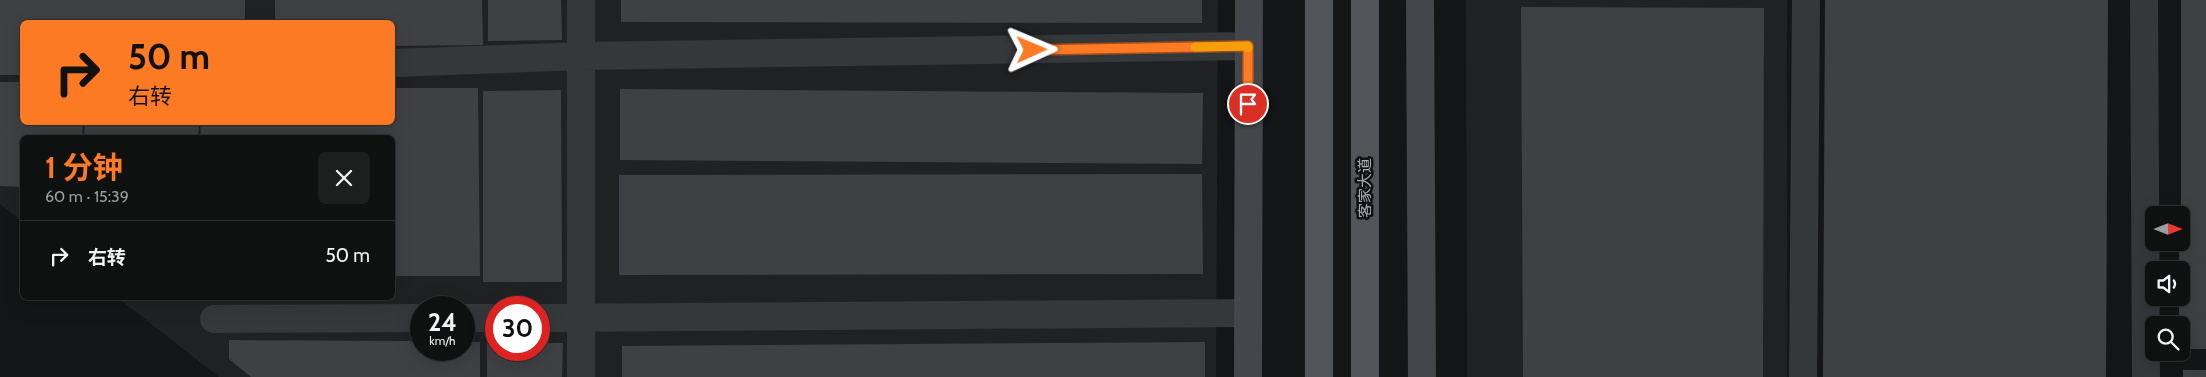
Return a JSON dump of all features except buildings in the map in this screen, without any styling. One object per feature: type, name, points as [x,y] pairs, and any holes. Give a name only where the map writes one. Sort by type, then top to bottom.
[{"type":"main road","points":[[1319,0],[1319,377]]},
{"type":"main road","name":"客家大道","points":[[1365,0],[1365,377]]},
{"type":"street","points":[[581,377],[582,0]]},
{"type":"street","points":[[1248,377],[1249,0]]},
{"type":"street","points":[[1420,0],[1422,377]]},
{"type":"street","points":[[1803,377],[1806,0]]},
{"type":"street","points":[[2144,0],[2146,377]]},
{"type":"street","points":[[395,63],[582,56],[1248,46]]},
{"type":"street","points":[[550,318],[1248,313]]},
{"type":"street","points":[[214,319],[410,318]]},
{"type":"shaded area","points":[[0,0],[1218,0],[1216,377],[219,377],[121,300],[395,300],[395,135],[20,135],[20,220],[0,204]]},
{"type":"shaded area","points":[[1466,0],[1787,0],[1787,377],[1467,377]]},
{"type":"slow traffic","points":[[1195,47],[1248,46],[1248,48]]},
{"type":"route","points":[[1032,50],[1248,46],[1248,104]]}]
